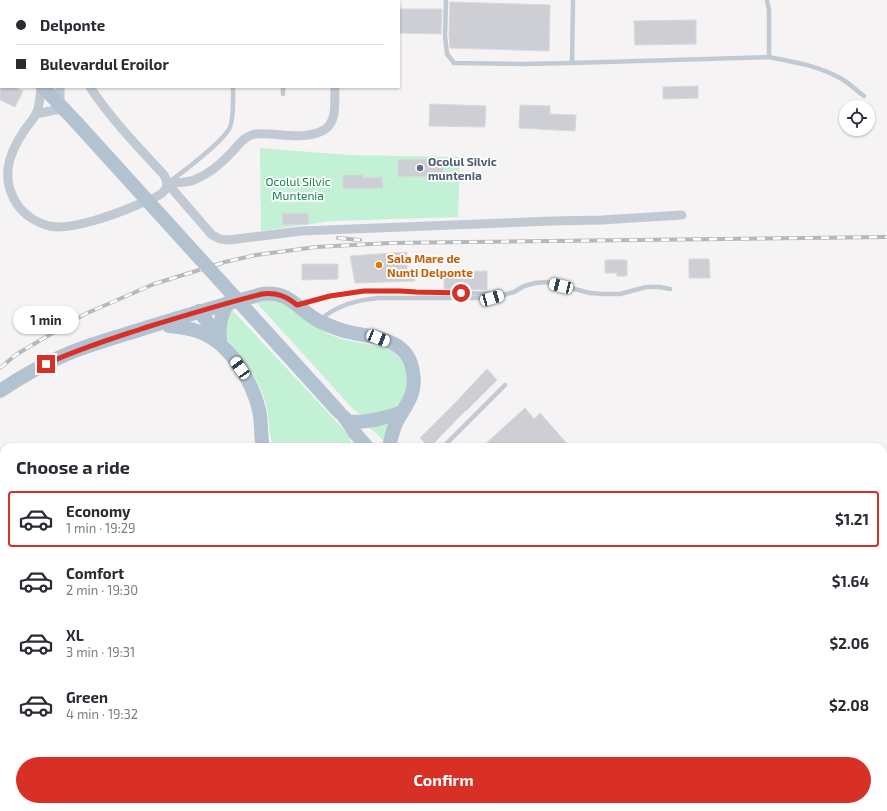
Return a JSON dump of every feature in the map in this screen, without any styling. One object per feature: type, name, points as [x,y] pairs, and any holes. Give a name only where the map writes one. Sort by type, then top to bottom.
[{"type":"main road","points":[[43,88],[77,123],[365,443]]},
{"type":"main road","points":[[0,391],[23,376],[46,364],[67,354],[106,340],[227,303],[269,293],[277,294],[284,296],[319,321],[348,332],[390,342],[399,347],[405,354],[411,364],[414,375],[414,383],[410,398],[393,430],[390,443]]},
{"type":"main road","points":[[220,340],[220,325],[227,303]]},
{"type":"main road","points":[[0,399],[27,382],[69,360],[169,326],[195,312]]},
{"type":"main road","points":[[195,312],[204,333]]},
{"type":"main road","points":[[195,312],[220,340],[251,386],[259,411],[263,443]]},
{"type":"main road","points":[[169,326],[190,329],[220,340]]},
{"type":"main road","points":[[347,422],[371,421],[402,412]]},
{"type":"main road","points":[[347,422],[356,443]]},
{"type":"main road","points":[[347,422],[359,428],[372,443]]},
{"type":"street","points":[[42,88],[36,114],[10,154],[8,164],[7,175],[13,197],[19,207],[27,215],[38,222],[50,226],[64,227],[89,222],[163,193],[167,187],[167,183]]},
{"type":"street","points":[[36,114],[62,108],[60,88]]},
{"type":"street","points":[[91,88],[100,103],[164,175],[167,183],[212,235],[220,239],[229,240],[301,231],[552,220],[602,220],[682,215]]},
{"type":"street","points":[[167,183],[194,180],[209,172],[222,162],[242,141],[250,135],[312,135],[325,129],[331,122],[334,112],[334,88]]},
{"type":"lane","points":[[446,0],[445,36],[447,54],[454,63],[522,64],[768,57],[819,68],[844,80],[864,96]]},
{"type":"lane","points":[[572,63],[573,0]]},
{"type":"lane","points":[[767,0],[769,10],[768,57]]},
{"type":"lane","points":[[167,183],[180,175],[214,146],[230,128],[233,88]]},
{"type":"lane","points":[[282,94],[283,88]]},
{"type":"lane","points":[[319,321],[328,313],[339,307],[367,299],[492,298],[514,292],[524,286],[535,283],[547,282],[590,293],[603,294],[620,294],[646,287],[670,289]]},
{"type":"lane","points":[[297,305],[330,296],[364,291],[507,294]]},
{"type":"lane","points":[[447,443],[505,385]]},
{"type":"green space","name":"Ocolul Silvic Muntenia","points":[[260,148],[348,155],[460,157],[458,217],[332,221],[261,231]]},
{"type":"green space","points":[[273,299],[284,303],[328,334],[341,339],[381,347],[394,352],[401,359],[408,378],[407,392],[399,405],[386,413],[370,416],[360,414],[353,409],[256,302]]},
{"type":"green space","points":[[231,309],[348,434],[351,443],[272,443],[263,394],[254,375],[223,334]]},
{"type":"green space","points":[[394,420],[386,443],[366,426]]},
{"type":"building","points":[[450,2],[550,5],[549,51],[450,48]]},
{"type":"building","points":[[400,9],[442,9],[441,34],[400,33]]},
{"type":"building","points":[[696,20],[696,44],[635,45],[634,21]]},
{"type":"building","points":[[698,86],[698,98],[663,99],[663,87]]},
{"type":"building","points":[[0,88],[16,88],[23,91],[15,107],[0,100]]},
{"type":"building","points":[[430,104],[486,106],[485,127],[429,126]]},
{"type":"building","points":[[520,105],[550,106],[550,114],[576,115],[575,131],[519,128]]},
{"type":"building","name":"Ocolul Silvic muntenia","points":[[443,159],[443,176],[398,177],[398,160]]},
{"type":"building","points":[[343,175],[363,175],[363,178],[382,177],[383,188],[343,189]]},
{"type":"building","points":[[308,213],[309,224],[283,225],[282,214]]},
{"type":"building","name":"Sala Mare de Nunti Delponte","points":[[407,252],[407,274],[414,274],[415,281],[355,283],[350,256]]},
{"type":"building","points":[[689,259],[709,259],[710,278],[689,278]]},
{"type":"building","points":[[605,260],[627,260],[627,276],[617,276],[617,273],[605,273]]},
{"type":"building","points":[[302,264],[338,264],[338,279],[302,280]]},
{"type":"building","points":[[487,271],[487,290],[444,289],[444,272]]},
{"type":"building","points":[[487,369],[497,380],[434,443],[425,443],[420,438]]},
{"type":"building","points":[[525,408],[534,419],[540,413],[566,443],[486,443]]},
{"type":"railway","points":[[0,368],[17,354],[85,314],[154,284],[225,262],[256,255],[316,247],[390,243],[887,237]]},
{"type":"railway","points":[[338,238],[360,240]]},
{"type":"place","name":"Ocolul Silvic muntenia","points":[[420,168]]},
{"type":"place","name":"Sala Mare de Nunti Delponte","points":[[379,265]]},
{"type":"route","points":[[46,364],[67,354],[113,337],[191,313],[262,294],[269,293],[284,296],[297,305],[330,296],[364,291],[461,293]]}]
